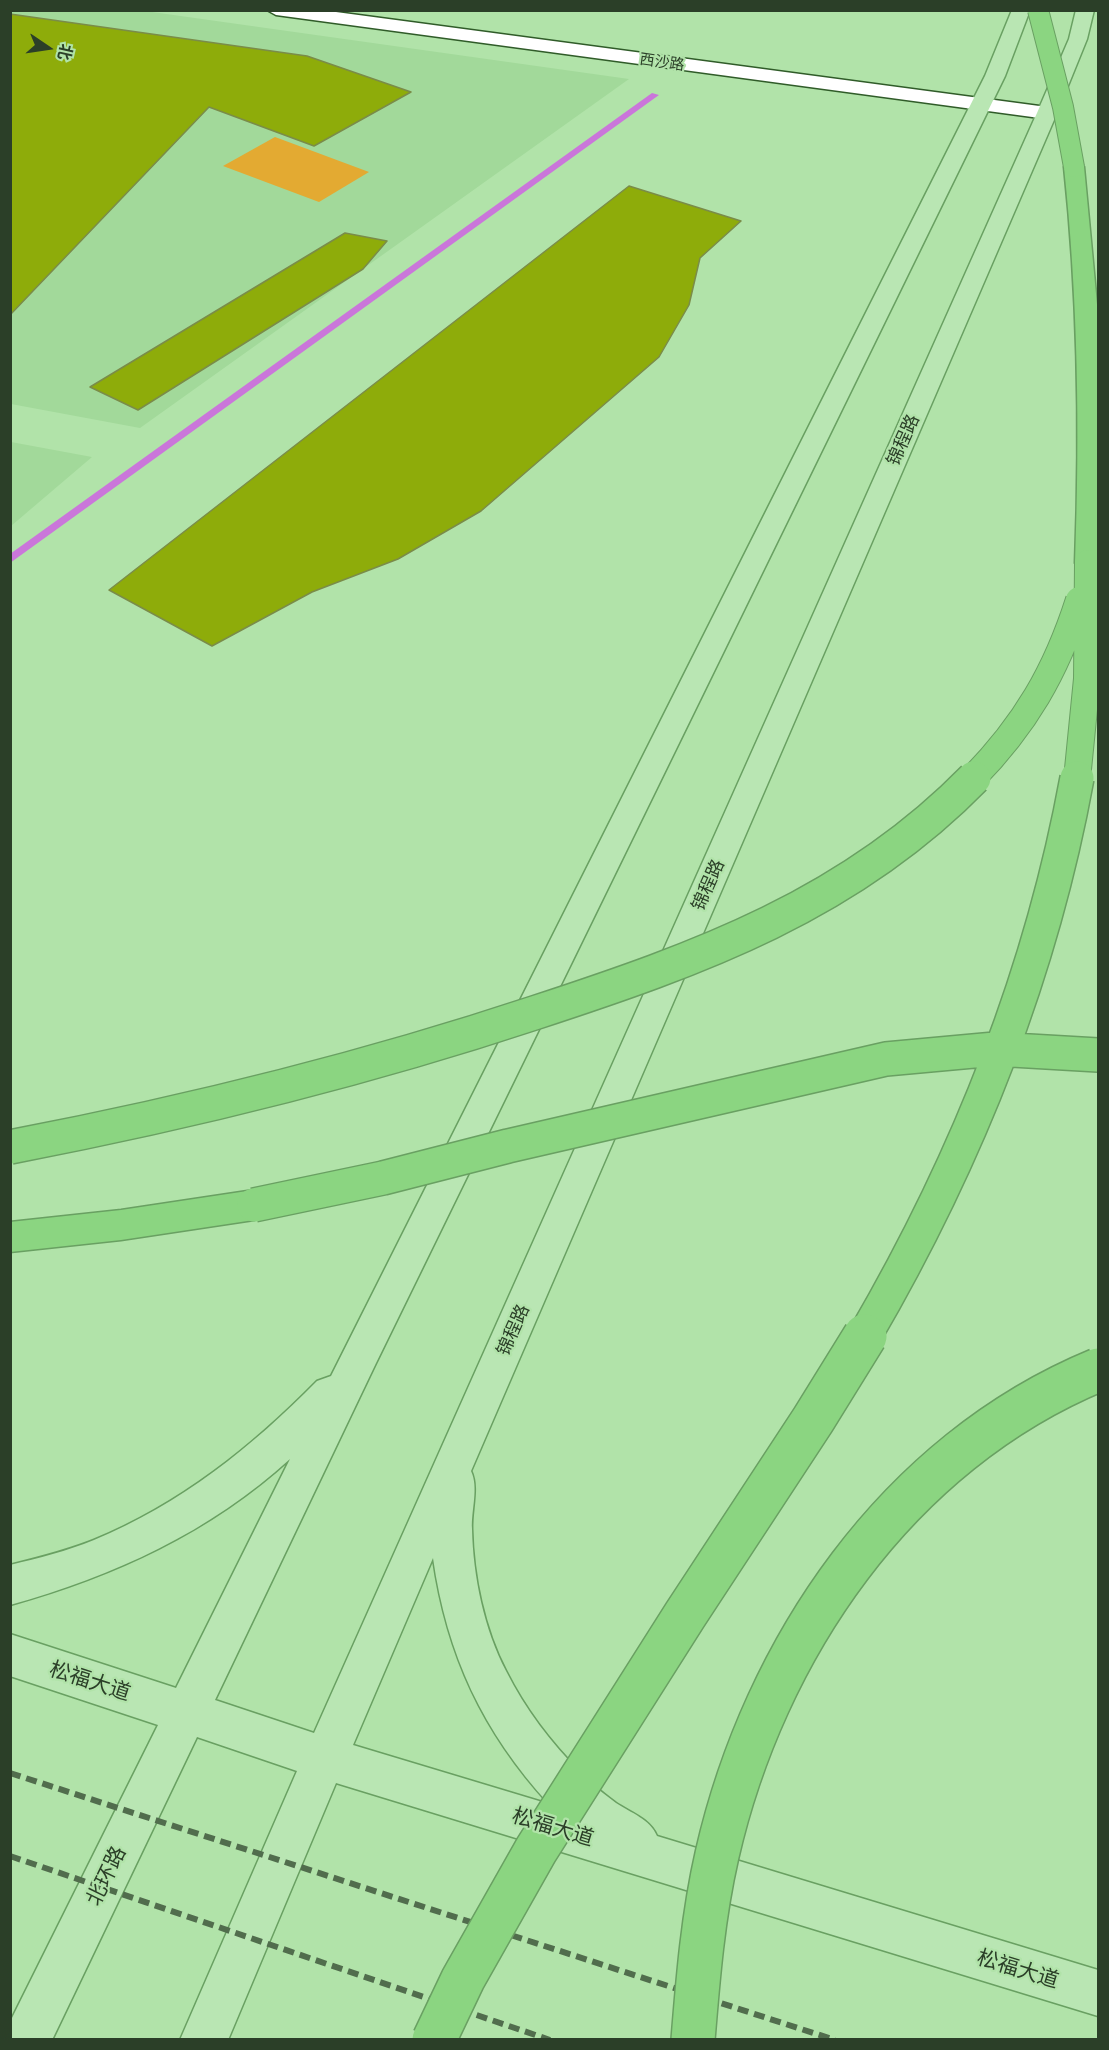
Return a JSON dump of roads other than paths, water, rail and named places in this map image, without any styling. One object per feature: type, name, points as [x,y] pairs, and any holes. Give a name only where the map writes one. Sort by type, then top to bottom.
[{"type":"highway","points":[[435,2040],[444,2014],[517,1877],[715,1569],[797,1447],[866,1332],[924,1224],[972,1122],[1014,1015],[1040,936],[1062,852],[1077,772],[1086,698],[1092,468],[1091,381],[1082,232],[1062,107],[1038,10]]},
{"type":"highway","points":[[10,1147],[231,1100],[370,1065],[501,1025],[626,982],[742,937],[843,884],[925,824],[992,760],[1040,694],[1072,628],[1088,564]]},
{"type":"highway","points":[[10,1237],[121,1225],[254,1204],[383,1178],[508,1146],[886,1059],[995,1049],[1098,1055]]},
{"type":"highway","points":[[693,2040],[700,1951],[717,1854],[739,1776],[776,1685],[815,1613],[861,1550],[911,1494],[966,1447],[1025,1406],[1098,1370]]},
{"type":"main road","points":[[185,1713],[979,104],[995,76],[1020,10]]},
{"type":"main road","name":"锦程路","points":[[325,1758],[1047,113],[1078,39],[1085,10]]},
{"type":"main road","points":[[10,1585],[91,1561],[148,1535],[201,1506],[249,1472],[294,1433],[331,1393],[363,1351]]},
{"type":"main road","points":[[486,1392],[467,1438],[454,1488],[452,1540],[457,1594],[473,1649],[497,1701],[531,1752],[567,1789],[624,1835],[681,1866]]},
{"type":"main road","name":"松福大道","points":[[10,1655],[325,1758],[1098,1993]]},
{"type":"main road","name":"北环路","points":[[27,2040],[185,1713]]},
{"type":"main road","points":[[204,2040],[325,1758]]},
{"type":"street","name":"西沙路","points":[[276,10],[1047,113]]},
{"type":"waterway","points":[[10,560],[655,95]]},
{"type":"railway","points":[[10,1773],[835,2040]]},
{"type":"railway","points":[[10,1856],[550,2040]]}]
